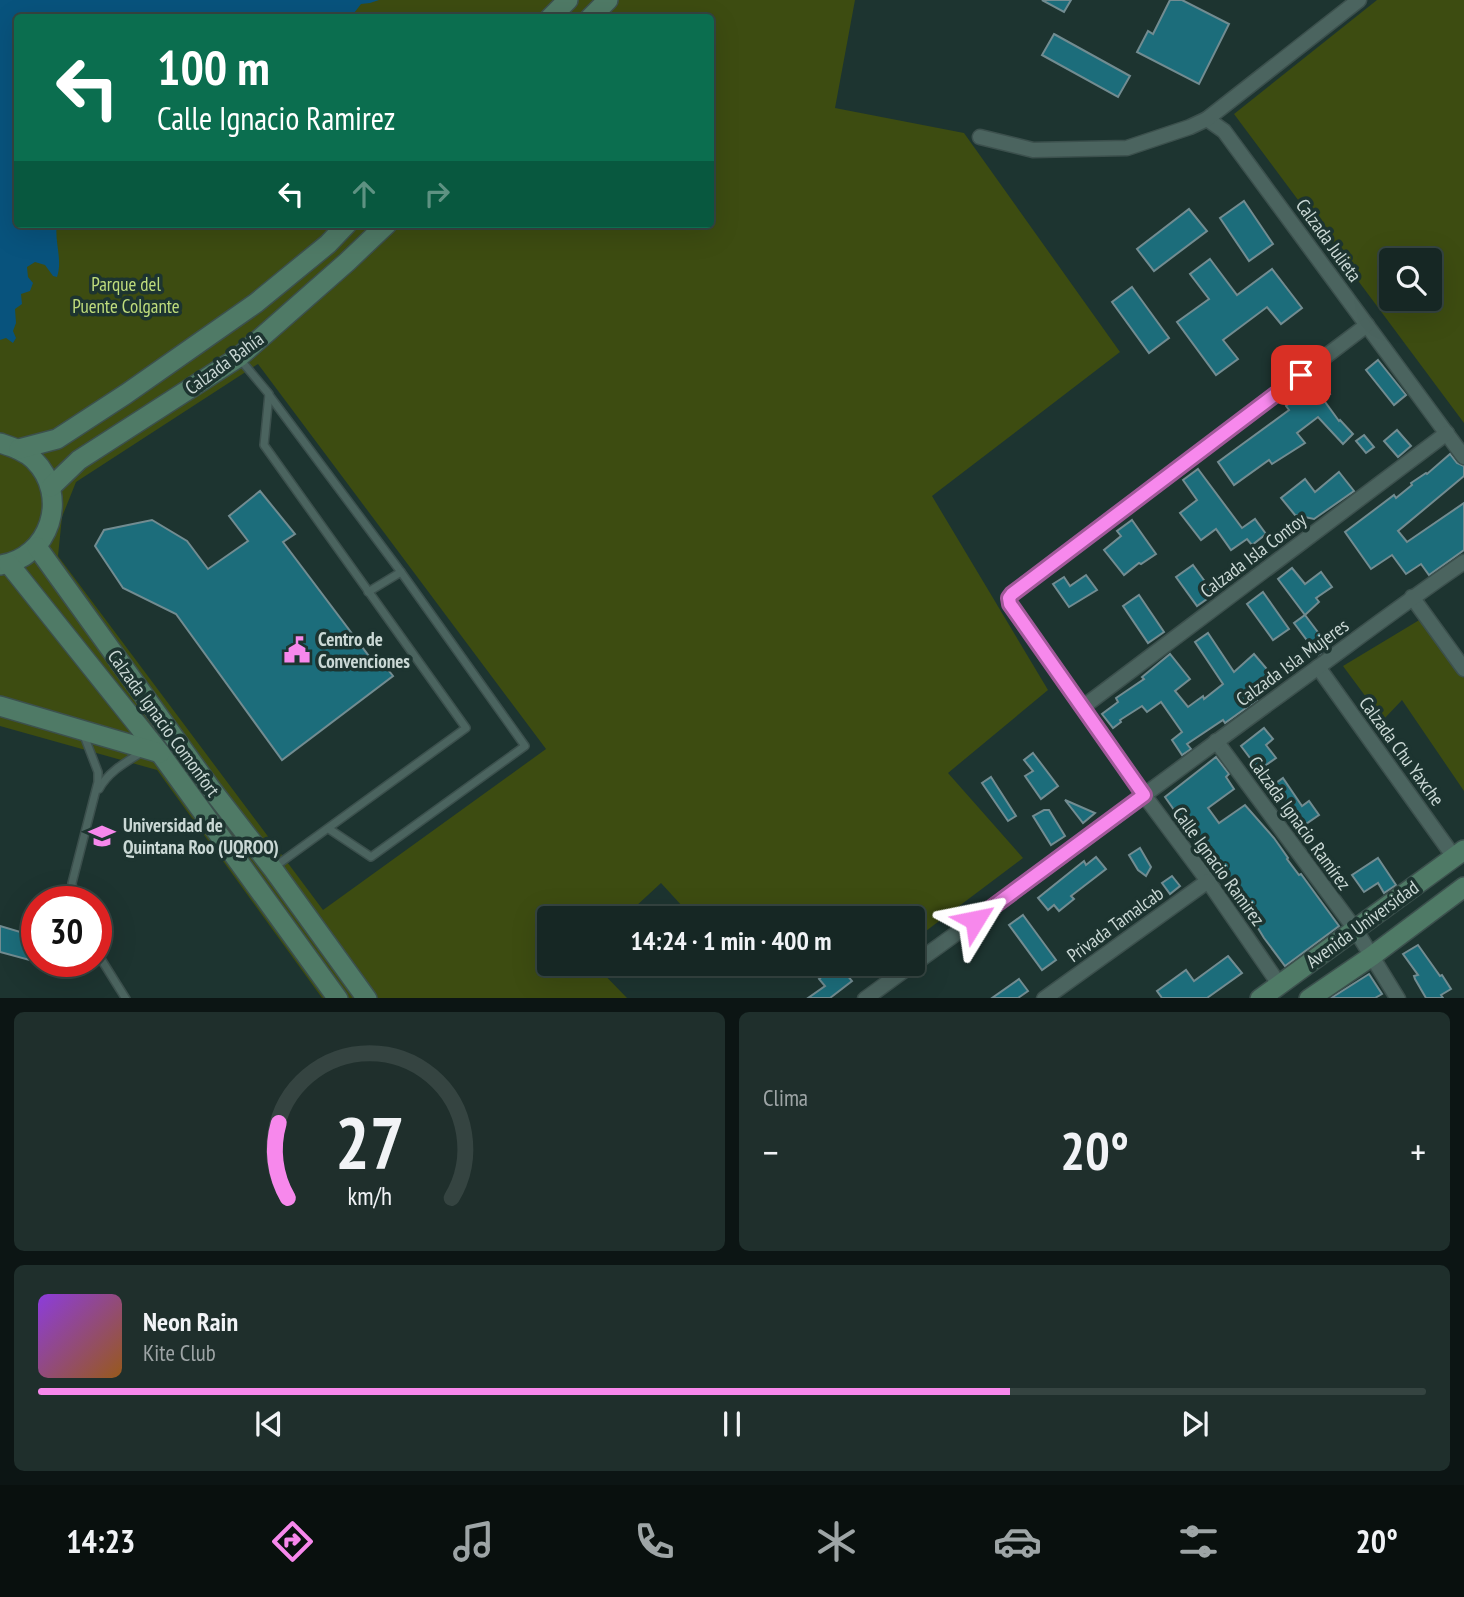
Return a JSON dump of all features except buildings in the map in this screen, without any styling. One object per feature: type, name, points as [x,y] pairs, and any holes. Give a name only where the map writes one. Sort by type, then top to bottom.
[{"type":"main road","points":[[554,14],[568,0]]},
{"type":"main road","points":[[594,14],[608,0]]},
{"type":"main road","name":"Calzada Bahía","points":[[9,446],[57,439],[126,394],[256,303],[328,244],[343,228]]},
{"type":"main road","name":"Calzada Bahía","points":[[51,487],[79,460],[239,358],[383,228]]},
{"type":"main road","points":[[5,565],[24,557],[37,547],[48,529],[54,509],[51,487],[44,472],[33,458],[9,446]]},
{"type":"main road","name":"Calzada Ignacio Comonfort","points":[[37,547],[366,998]]},
{"type":"main road","name":"Calzada Ignacio Comonfort","points":[[5,565],[153,751],[337,998]]},
{"type":"main road","points":[[0,706],[153,751]]},
{"type":"main road","name":"Avenida Universidad","points":[[1261,998],[1459,854]]},
{"type":"main road","name":"Avenida Universidad","points":[[1310,998],[1462,893]]},
{"type":"street","points":[[979,136],[1033,150],[1128,148],[1190,127],[1207,119],[1359,0]]},
{"type":"street","name":"Calzada Julieta","points":[[1207,119],[1224,131],[1464,457]]},
{"type":"street","name":"Calle Ignacio Ramirez","points":[[1279,984],[1010,604],[1009,598],[1367,325]]},
{"type":"street","name":"Calzada Isla Contoy","points":[[1083,707],[1447,433]]},
{"type":"street","name":"Calzada Isla Mujeres","points":[[925,955],[1412,597],[1464,562]]},
{"type":"street","points":[[1412,597],[1464,669]]},
{"type":"street","name":"Calzada Chu Yaxche","points":[[1318,667],[1459,854]]},
{"type":"street","name":"Calzada Ignacio Ramírez","points":[[1216,741],[1355,929],[1397,998]]},
{"type":"street","name":"Privada Tamalcab","points":[[1045,998],[1208,881]]},
{"type":"street","name":"Calzada Isla Mujeres","points":[[866,998],[897,976]]},
{"type":"lane","points":[[239,358],[269,394],[401,572],[525,746],[371,857],[329,829]]},
{"type":"lane","points":[[269,394],[264,445],[466,728],[272,869]]},
{"type":"lane","points":[[368,592],[401,572]]},
{"type":"lane","points":[[72,886],[95,796],[98,772],[82,729]]},
{"type":"lane","points":[[95,796],[102,783],[116,769],[153,751]]},
{"type":"lane","points":[[112,977],[125,998]]},
{"type":"green space","name":"Parque del Puente Colgante","points":[[0,0],[855,0],[835,108],[964,133],[1120,352],[932,496],[1048,690],[948,773],[1023,858],[925,932],[925,906],[682,906],[661,883],[636,906],[537,906],[537,976],[606,976],[627,998],[322,998],[157,770],[0,726]],"holes":[[[258,364],[546,749],[323,910],[58,556],[62,517],[76,482]]]},
{"type":"green space","points":[[1377,0],[1464,0],[1464,423],[1381,311],[1442,311],[1442,248],[1379,248],[1379,309],[1234,114]]},
{"type":"green space","points":[[1421,619],[1464,678],[1464,791],[1402,700],[1383,720],[1343,666]]},
{"type":"water","points":[[0,0],[379,0],[361,4],[353,14],[14,14],[14,228],[57,228],[59,271],[57,277],[53,276],[45,265],[35,262],[27,267],[28,277],[33,283],[30,291],[21,294],[22,304],[15,309],[16,323],[13,331],[16,338],[13,343],[6,338],[0,340]]},
{"type":"place","name":"Centro de Convenciones","points":[[297,650]]},
{"type":"place","name":"Universidad de Quintana Roo (UQROO)","points":[[102,836]]},
{"type":"route","points":[[975,920],[1144,795],[1010,604],[1009,598],[1301,375]]}]
